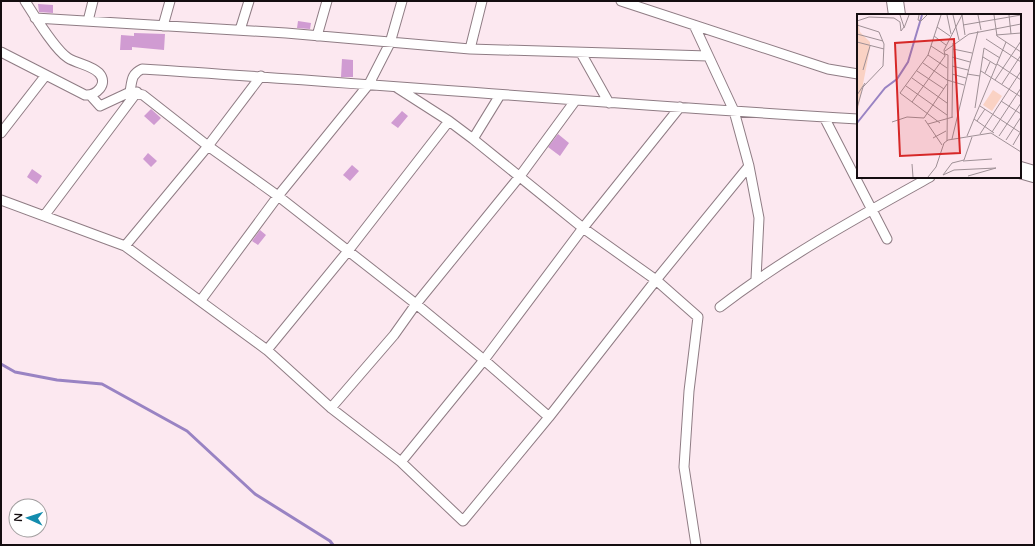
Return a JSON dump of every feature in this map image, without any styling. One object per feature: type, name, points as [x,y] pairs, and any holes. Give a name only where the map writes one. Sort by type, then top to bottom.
[{"type":"highway","points":[[895,1],[897,14]]},
{"type":"highway","points":[[1021,170],[1034,174]]},
{"type":"street","points":[[1,52],[85,95],[94,94],[101,88],[102,81],[100,74],[91,68],[67,58],[35,18],[25,1]]},
{"type":"street","points":[[88,21],[93,1]]},
{"type":"street","points":[[163,26],[170,1]]},
{"type":"street","points":[[240,30],[249,1]]},
{"type":"street","points":[[317,36],[327,1]]},
{"type":"street","points":[[201,300],[278,196],[369,84],[390,43],[402,1]]},
{"type":"street","points":[[470,48],[482,1]]},
{"type":"street","points":[[621,1],[828,69],[857,74]]},
{"type":"street","points":[[35,18],[240,30],[390,43],[470,48],[581,53],[708,56]]},
{"type":"street","points":[[694,25],[734,111],[749,166],[759,218],[756,279]]},
{"type":"street","points":[[581,53],[609,103]]},
{"type":"street","points":[[44,216],[134,92],[132,76],[142,69],[261,76],[576,101],[857,118]]},
{"type":"street","points":[[1,132],[46,75]]},
{"type":"street","points":[[125,246],[208,146],[261,76]]},
{"type":"street","points":[[394,87],[449,121],[473,139],[583,228],[656,280],[698,317],[689,391],[684,467],[696,545]]},
{"type":"street","points":[[94,94],[100,106],[134,92],[143,95],[208,146],[278,196],[416,304],[484,360],[549,417]]},
{"type":"street","points":[[473,139],[500,95]]},
{"type":"street","points":[[331,408],[394,334],[416,304],[520,176],[576,101]]},
{"type":"street","points":[[401,462],[484,360],[583,228],[680,107]]},
{"type":"street","points":[[824,116],[887,239]]},
{"type":"street","points":[[267,350],[348,251],[449,121]]},
{"type":"street","points":[[1,200],[125,246],[155,269],[201,300],[267,350],[331,408],[401,462],[463,521],[549,417],[656,280],[749,166]]},
{"type":"street","points":[[720,307],[756,279],[872,209],[928,178]]},
{"type":"building","points":[[38,4],[53,5],[53,13],[39,12]]},
{"type":"building","points":[[298,21],[311,23],[310,29],[297,28]]},
{"type":"building","points":[[134,33],[165,34],[164,50],[132,47],[132,50],[120,50],[121,35],[134,36]]},
{"type":"building","points":[[342,59],[353,60],[353,77],[341,77]]},
{"type":"building","points":[[151,109],[161,118],[154,125],[144,116]]},
{"type":"building","points":[[402,111],[408,116],[398,128],[391,123]]},
{"type":"building","points":[[558,134],[569,143],[560,156],[548,147]]},
{"type":"building","points":[[148,153],[157,161],[151,167],[143,159]]},
{"type":"building","points":[[352,165],[359,171],[350,181],[343,175]]},
{"type":"building","points":[[32,169],[42,176],[37,184],[27,177]]},
{"type":"building","points":[[260,230],[266,235],[258,245],[252,241]]},
{"type":"waterway","points":[[1,364],[15,372],[57,380],[102,384],[187,431],[255,494],[330,541],[333,545]]}]
